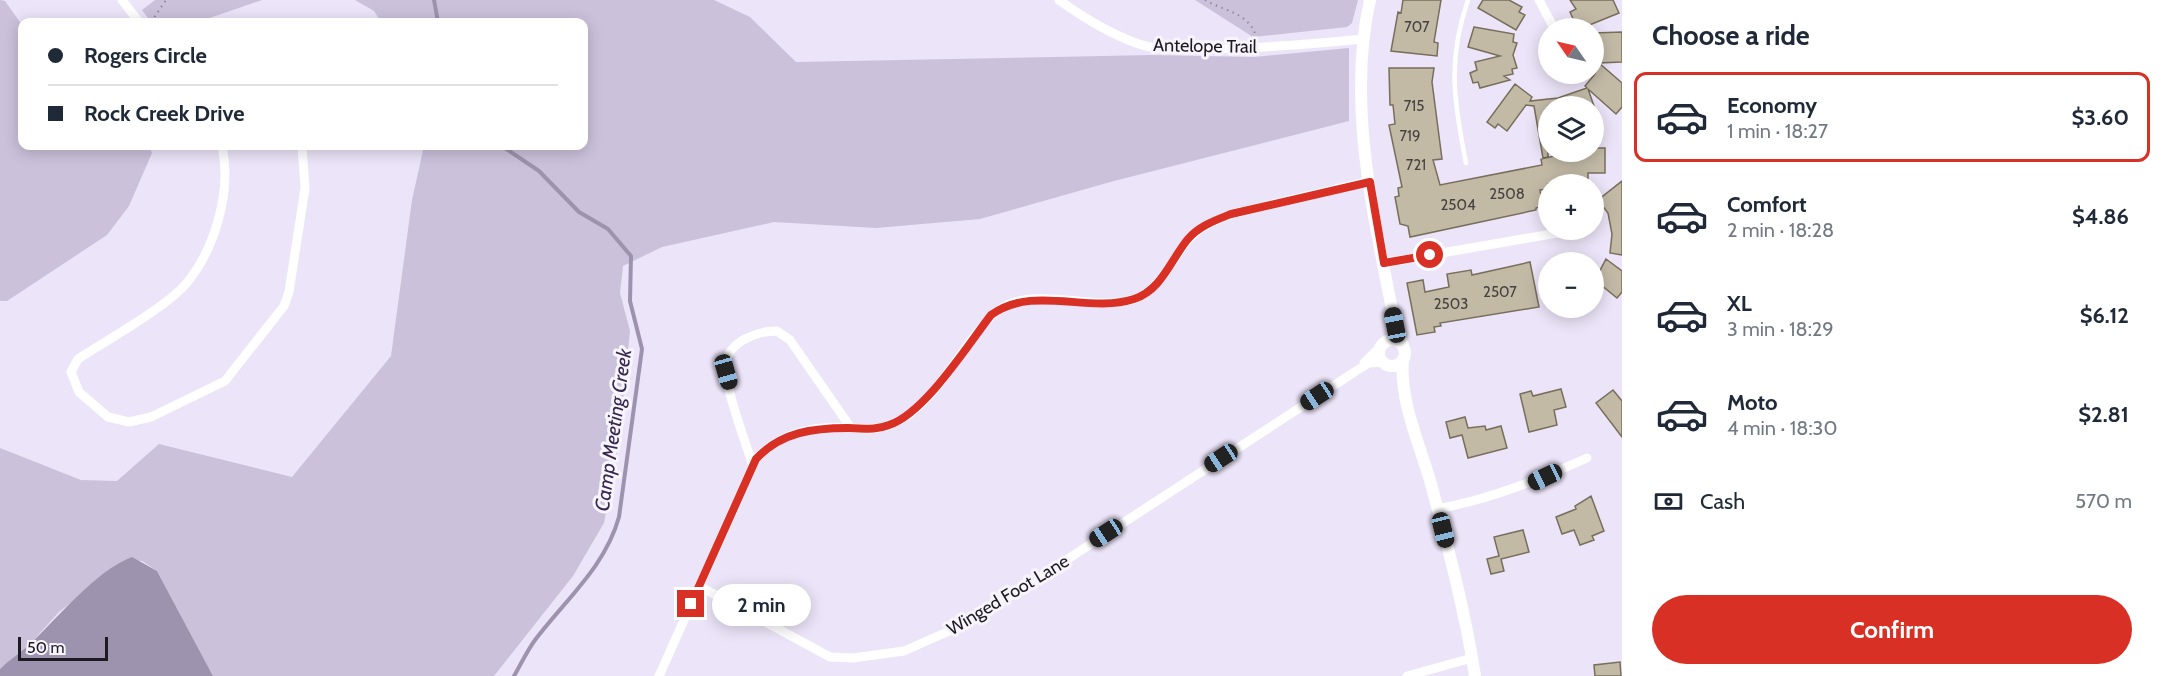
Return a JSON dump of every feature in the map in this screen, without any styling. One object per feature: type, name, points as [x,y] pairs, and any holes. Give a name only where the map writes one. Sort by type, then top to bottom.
[{"type":"street","points":[[122,0],[136,18]]},
{"type":"street","name":"Antelope Trail","points":[[1059,0],[1085,19],[1141,45],[1174,49],[1259,48],[1363,39]]},
{"type":"street","points":[[1370,0],[1363,39],[1362,111],[1370,182],[1392,310],[1405,353],[1403,359],[1406,396]]},
{"type":"street","points":[[1539,0],[1549,18]]},
{"type":"street","points":[[222,150],[225,179],[220,209],[200,264],[183,286],[78,359],[72,372],[79,392],[108,417],[129,422],[151,417],[225,381],[284,306],[289,292],[305,188],[302,150]]},
{"type":"street","points":[[659,676],[753,465],[764,450],[792,434],[811,429],[851,428],[868,431],[903,418],[921,404],[991,315],[1002,307],[1028,300],[1111,302],[1133,299],[1158,283],[1188,239],[1212,222],[1231,214],[1370,182]]},
{"type":"street","points":[[1384,263],[1538,236]]},
{"type":"street","points":[[1392,310],[1379,354],[1398,376],[1406,396],[1437,509],[1472,658],[1474,676]]},
{"type":"street","points":[[753,465],[726,372],[728,356],[733,349],[756,334],[777,331],[790,340],[851,428]]},
{"type":"street","points":[[1383,344],[1396,340],[1403,345]]},
{"type":"street","name":"Winged Foot Lane","points":[[1356,371],[1383,344]]},
{"type":"street","points":[[1386,363],[1395,365],[1403,359]]},
{"type":"street","name":"Winged Foot Lane","points":[[699,586],[830,657],[853,658],[904,651],[980,615],[1369,363],[1386,363]]},
{"type":"street","points":[[1437,509],[1477,502],[1523,487],[1587,458]]},
{"type":"street","points":[[1407,676],[1472,658]]},
{"type":"lane","points":[[1466,163],[1454,101],[1453,74],[1459,31],[1468,0]]},
{"type":"path","points":[[154,18],[166,0]]},
{"type":"path","points":[[1205,0],[1222,10],[1243,16],[1253,28],[1259,48]]},
{"type":"shaded area","points":[[0,0],[5,1],[18,19],[18,150],[151,150],[152,153],[129,206],[107,235],[7,301],[0,301]]},
{"type":"shaded area","points":[[155,0],[262,0],[210,18],[148,18],[142,10]]},
{"type":"shaded area","points":[[355,0],[714,0],[750,17],[796,62],[1152,55],[1254,57],[1349,48],[1349,121],[1114,181],[980,219],[876,228],[774,222],[662,247],[623,266],[620,293],[630,331],[619,441],[604,523],[573,576],[494,676],[213,676],[157,571],[142,561],[125,560],[59,612],[30,644],[0,669],[0,448],[81,480],[117,481],[159,444],[292,477],[391,356],[412,200],[423,150],[588,150],[588,18],[378,18],[374,11]]},
{"type":"shaded area","points":[[1195,0],[1358,0],[1352,23],[1347,27],[1253,37]]},
{"type":"shaded area","points":[[132,557],[157,571],[213,676],[0,676],[0,669],[29,645],[91,584],[104,573]]},
{"type":"building","points":[[1403,0],[1441,0],[1434,42],[1438,43],[1437,56],[1391,51],[1398,12],[1401,13]]},
{"type":"building","points":[[1483,0],[1509,0],[1522,7],[1519,12],[1525,15],[1516,30],[1478,8]]},
{"type":"building","points":[[1570,0],[1613,0],[1619,13],[1604,19],[1573,18],[1570,12],[1576,9]]},
{"type":"building","points":[[1474,27],[1514,34],[1513,42],[1517,43],[1513,55],[1517,68],[1512,69],[1513,74],[1504,76],[1510,80],[1480,88],[1478,82],[1473,83],[1470,73],[1477,70],[1475,62],[1500,56],[1468,47]]},
{"type":"building","points":[[1622,32],[1622,62],[1604,63],[1604,33]]},
{"type":"building","points":[[1604,67],[1622,83],[1622,107],[1616,114],[1604,103],[1604,96],[1596,96],[1588,89],[1590,96],[1564,96],[1587,88],[1585,86],[1587,84],[1604,84]]},
{"type":"building","points":[[1389,68],[1434,68],[1432,82],[1442,159],[1433,160],[1440,185],[1542,165],[1542,162],[1604,162],[1604,148],[1605,173],[1538,174],[1538,207],[1536,210],[1410,237],[1408,226],[1400,224],[1395,197],[1399,196],[1398,188],[1402,187],[1389,125],[1395,124],[1393,105],[1390,105]]},
{"type":"building","points":[[1515,84],[1532,97],[1530,101],[1538,100],[1538,129],[1534,106],[1526,105],[1507,131],[1498,124],[1495,128],[1487,122]]},
{"type":"building","points":[[1622,181],[1622,255],[1610,253],[1612,234],[1608,213],[1604,208],[1604,195]]},
{"type":"building","points":[[1606,259],[1622,271],[1622,292],[1617,298],[1604,287]]},
{"type":"building","points":[[1530,262],[1538,307],[1440,323],[1441,326],[1434,327],[1435,332],[1417,335],[1407,283],[1423,280],[1425,292],[1449,287],[1447,274],[1471,270],[1472,275]]},
{"type":"building","points":[[1561,389],[1566,407],[1554,410],[1557,425],[1529,432],[1520,394],[1531,391],[1533,396]]},
{"type":"building","points":[[1613,390],[1622,401],[1622,437],[1596,403]]},
{"type":"building","points":[[1465,417],[1468,428],[1485,426],[1486,430],[1501,426],[1507,448],[1468,458],[1462,435],[1450,438],[1446,422]]},
{"type":"building","points":[[1591,496],[1604,531],[1592,536],[1594,540],[1580,545],[1574,530],[1562,534],[1556,517],[1576,509],[1575,506]]},
{"type":"building","points":[[1523,530],[1529,552],[1501,559],[1504,571],[1491,574],[1487,559],[1499,556],[1494,537]]},
{"type":"building","points":[[1620,662],[1621,676],[1595,676],[1594,665]]},
{"type":"waterway","name":"Camp Meeting Creek","points":[[434,0],[437,18]]},
{"type":"waterway","name":"Camp Meeting Creek","points":[[508,150],[539,171],[579,212],[608,229],[631,256],[630,301],[642,349],[619,517],[613,535],[583,582],[535,640],[514,676]]},
{"type":"route","points":[[691,604],[756,459],[764,450],[786,437],[811,429],[851,428],[868,431],[890,425],[903,418],[921,404],[991,315],[1002,307],[1013,302],[1028,300],[1111,302],[1133,299],[1146,293],[1158,283],[1188,239],[1212,222],[1231,214],[1370,182],[1384,263],[1430,255]]}]
